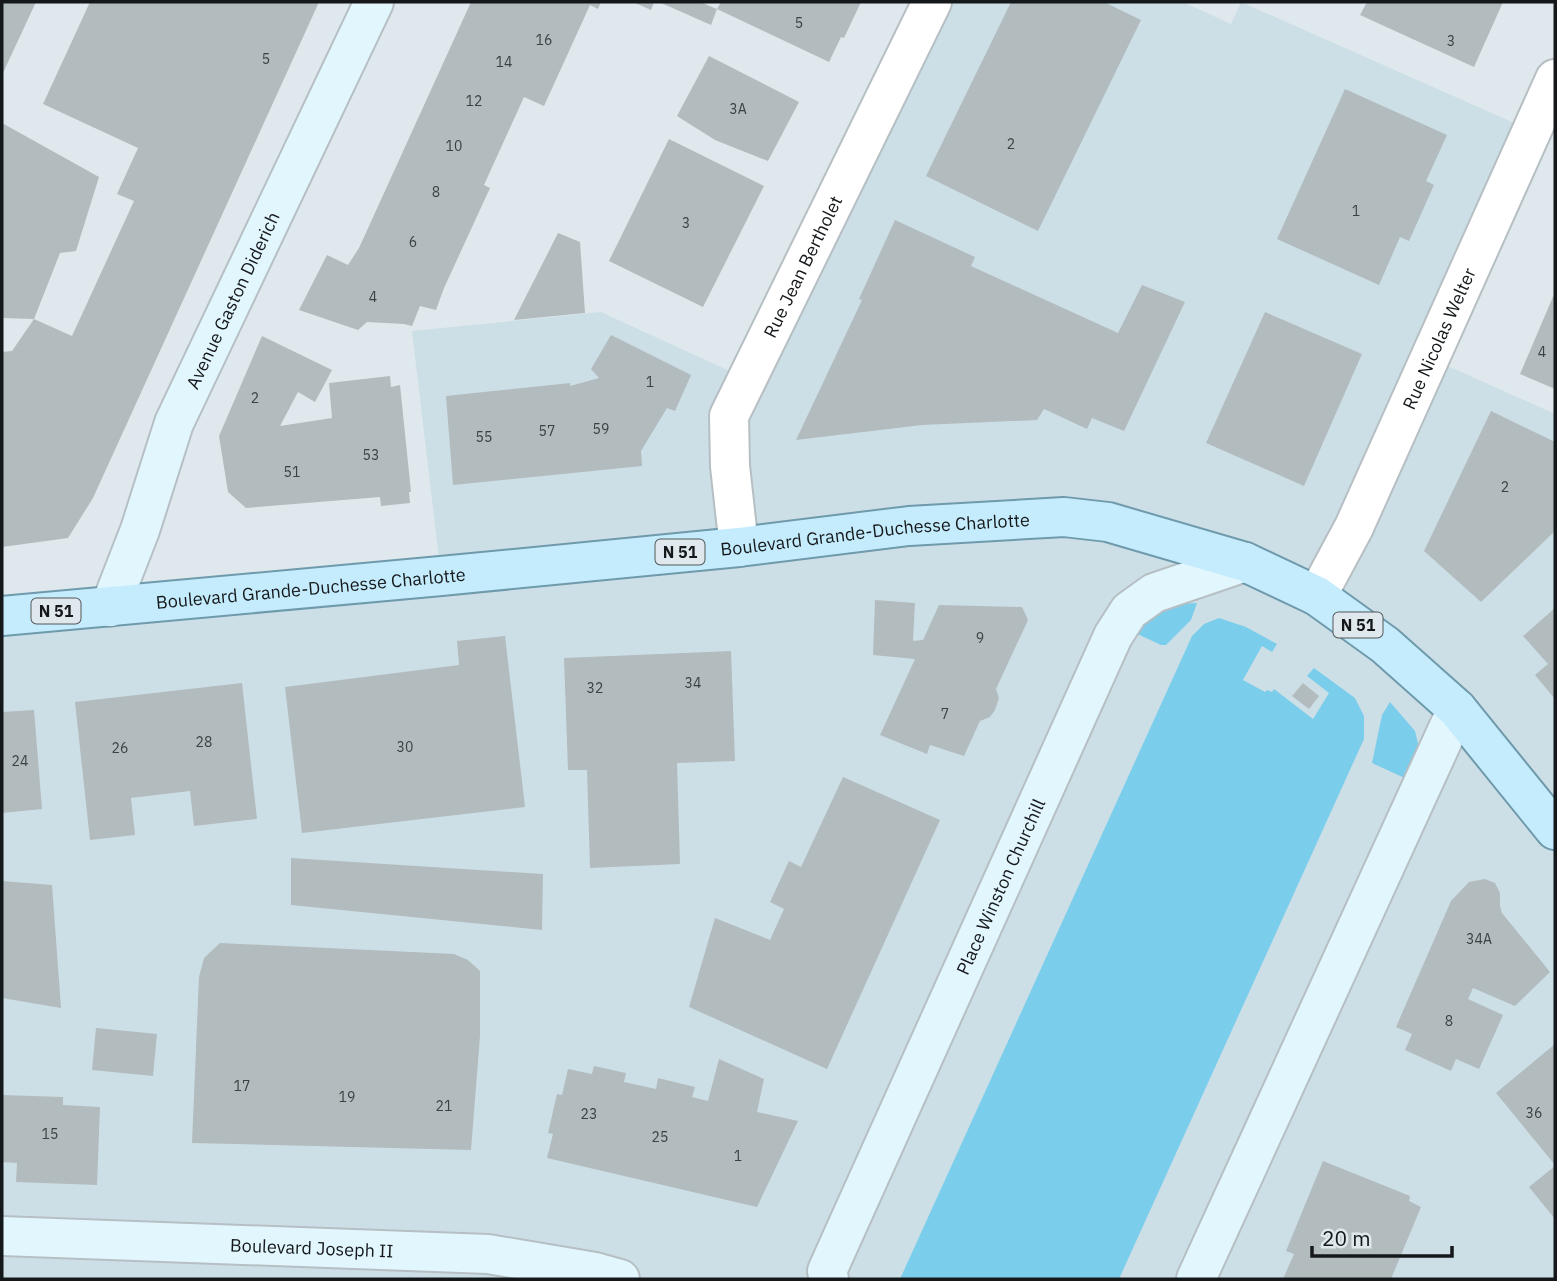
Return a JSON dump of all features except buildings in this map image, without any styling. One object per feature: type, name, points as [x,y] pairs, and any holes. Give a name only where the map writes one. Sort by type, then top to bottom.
[{"type":"main road","name":"Avenue Gaston Diderich","points":[[110,607],[140,530],[174,423],[374,2]]},
{"type":"main road","name":"Boulevard Grande-Duchesse Charlotte","points":[[2,616],[739,547],[909,526],[1064,517],[1108,522],[1245,562],[1317,596],[1385,645],[1457,709],[1555,830]]},
{"type":"main road","name":"Place Winston Churchill","points":[[829,1279],[827,1271],[1113,636],[1129,611],[1154,593],[1245,562]]},
{"type":"main road","points":[[1196,1279],[1457,709]]},
{"type":"main road","name":"Boulevard Joseph II","points":[[2,1236],[488,1254],[595,1272],[620,1279]]},
{"type":"street","name":"Rue Jean Bertholet","points":[[739,547],[730,466],[729,416],[932,2]]},
{"type":"street","name":"Rue Nicolas Welter","points":[[1317,596],[1354,527],[1555,79]]},
{"type":"shaded area","points":[[932,2],[1183,2],[1231,24],[1241,2],[1532,131],[1430,358],[1555,414],[1555,1279],[2,1279],[2,616],[441,576],[412,331],[601,312],[747,379]]},
{"type":"shaded area","points":[[1197,603],[1191,620],[1166,645],[1131,631],[1154,614],[1168,608]]},
{"type":"shaded area","points":[[1219,618],[1246,627],[1277,644],[1272,652],[1262,646],[1243,680],[1265,692],[1272,692],[1274,689],[1313,719],[1329,693],[1307,676],[1314,668],[1355,698],[1364,716],[1364,739],[1119,1279],[900,1279],[1192,636],[1204,624]]},
{"type":"shaded area","points":[[1390,702],[1415,731],[1419,747],[1409,780],[1372,763],[1382,715]]}]
